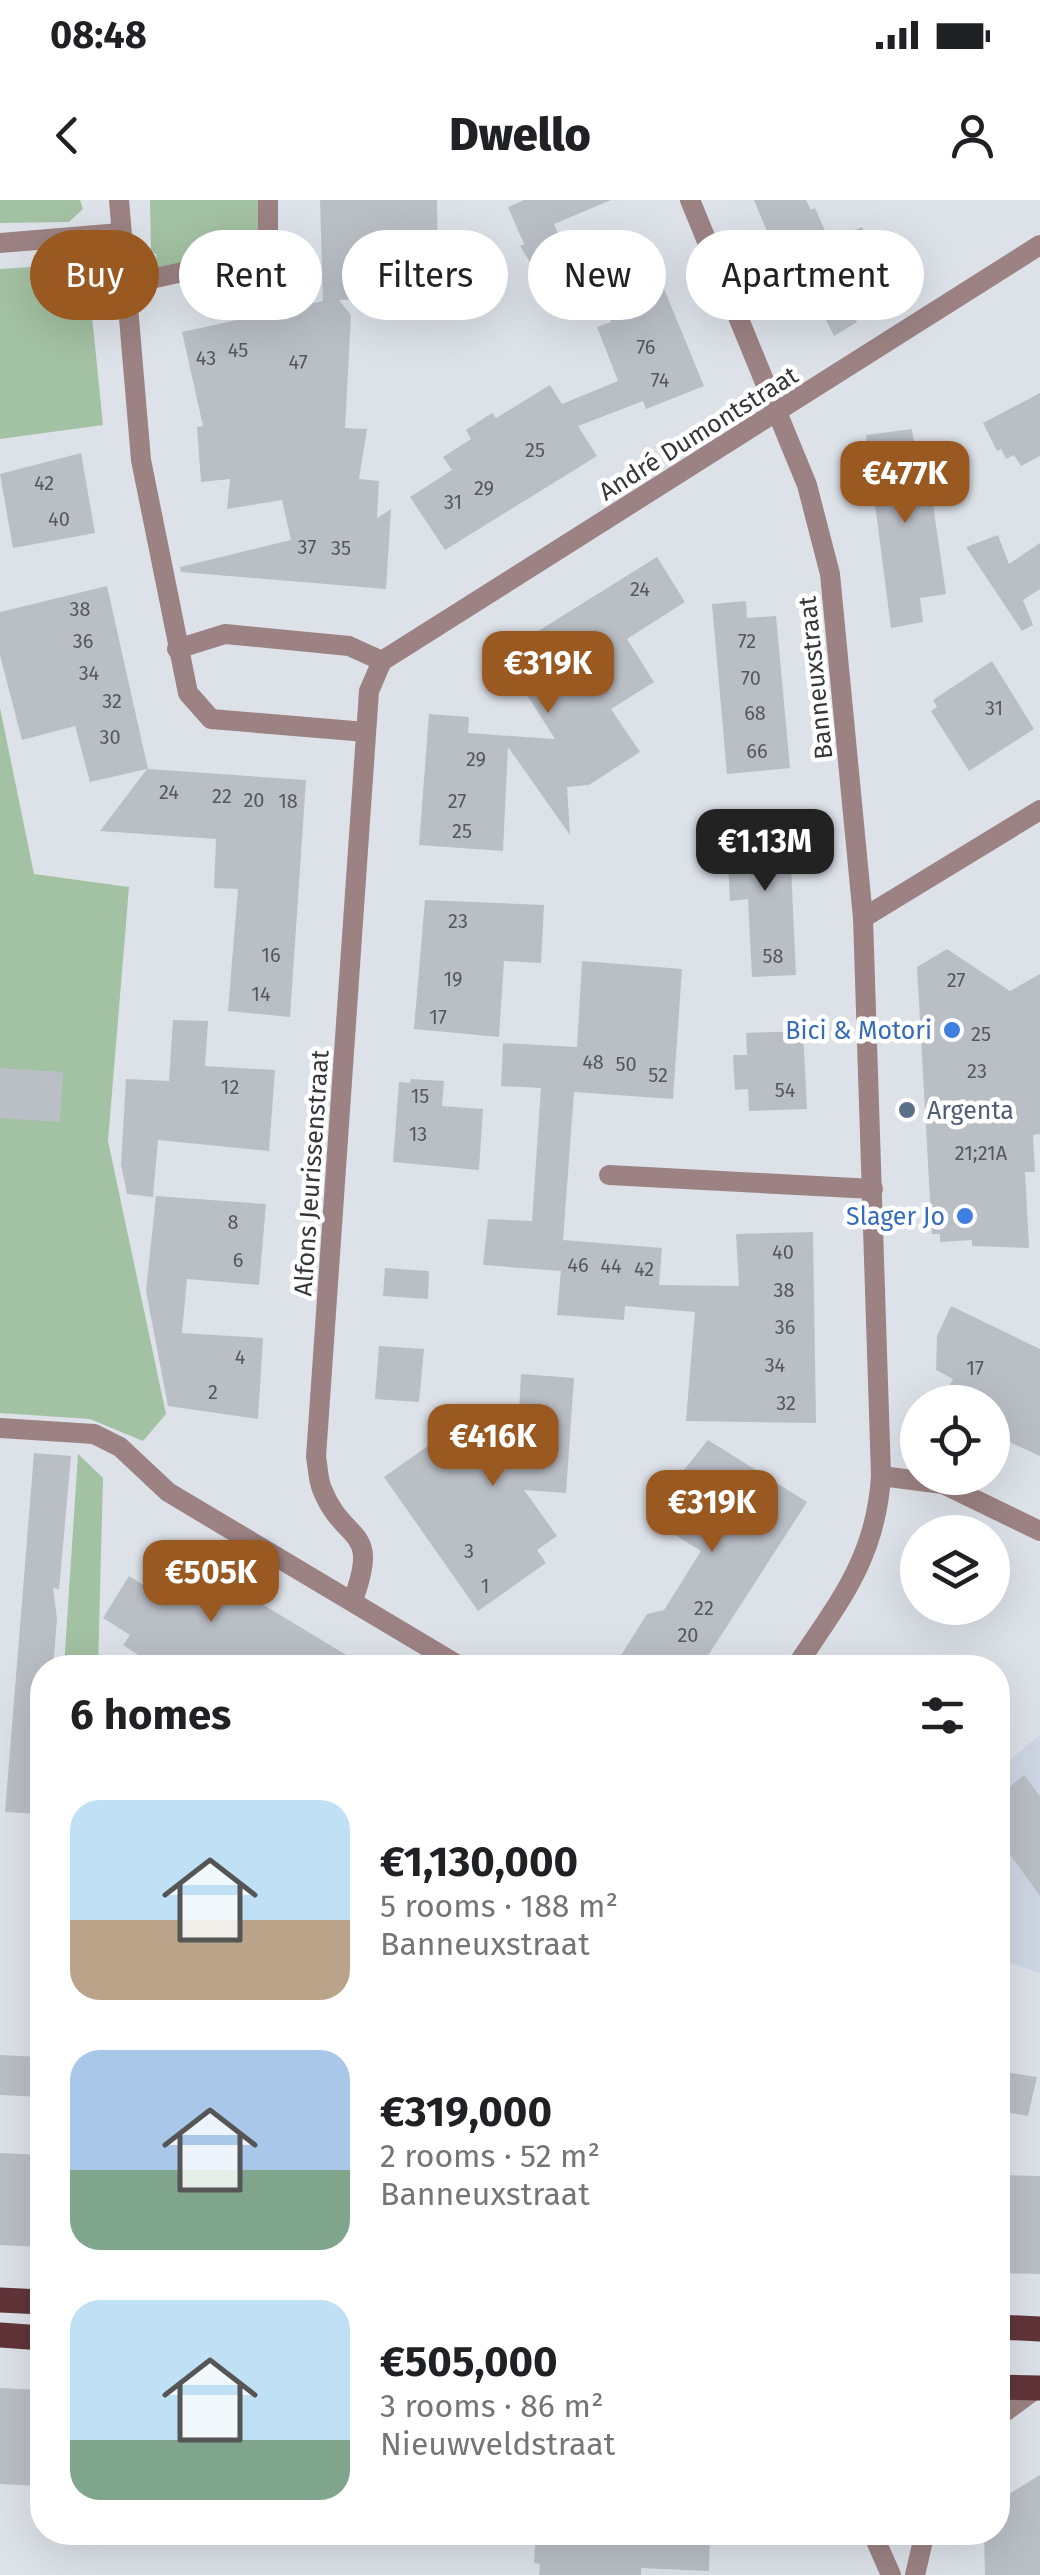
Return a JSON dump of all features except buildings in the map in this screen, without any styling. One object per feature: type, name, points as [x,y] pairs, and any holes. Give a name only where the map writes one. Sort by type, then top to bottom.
[{"type":"main road","points":[[0,2300],[30,2301]]},
{"type":"main road","points":[[1010,2327],[1040,2329]]},
{"type":"main road","points":[[0,2336],[30,2337]]},
{"type":"main road","points":[[1010,2387],[1039,2388]]},
{"type":"street","points":[[119,200],[120,230]]},
{"type":"street","points":[[159,276],[252,256],[268,243],[268,200]]},
{"type":"street","name":"Banneuxstraat","points":[[690,200],[807,485],[830,574],[863,918],[881,1476],[878,1520],[858,1574],[804,1655]]},
{"type":"street","points":[[0,243],[30,240]]},
{"type":"street","name":"André Dumontstraat","points":[[382,661],[1040,245]]},
{"type":"street","points":[[126,320],[140,460],[188,693],[211,719],[366,732]]},
{"type":"street","points":[[177,649],[225,634],[349,646],[382,661]]},
{"type":"street","name":"Alfons Jeurissenstraat","points":[[353,1600],[366,1566],[363,1546],[322,1490],[316,1458],[368,691],[382,661]]},
{"type":"street","points":[[863,918],[1040,810]]},
{"type":"street","points":[[609,1175],[873,1189]]},
{"type":"street","points":[[0,1428],[94,1434],[120,1447],[168,1492],[442,1655]]},
{"type":"street","points":[[881,1476],[943,1484],[1040,1530]]},
{"type":"street","points":[[1010,2409],[1039,2388]]},
{"type":"street","points":[[878,2545],[891,2575]]},
{"type":"street","points":[[914,2575],[922,2545]]},
{"type":"shaded area","points":[[1040,1735],[1040,1973],[1010,1962],[1010,1759]]},
{"type":"green space","points":[[0,200],[80,200],[83,209],[69,222],[0,223]]},
{"type":"green space","points":[[150,200],[259,200],[260,230],[179,230],[179,265],[159,270],[159,230],[151,230]]},
{"type":"green space","points":[[30,267],[30,320],[92,320],[103,425],[0,439],[0,269]]},
{"type":"green space","points":[[0,708],[34,874],[129,887],[108,1141],[166,1414],[143,1441],[90,1419],[0,1413]]},
{"type":"green space","points":[[78,1454],[103,1478],[98,1655],[65,1655]]},
{"type":"place","name":"Bici & Motori","points":[[952,1030]]},
{"type":"place","name":"Argenta","points":[[907,1110]]},
{"type":"place","name":"Slager Jo","points":[[965,1216]]}]
